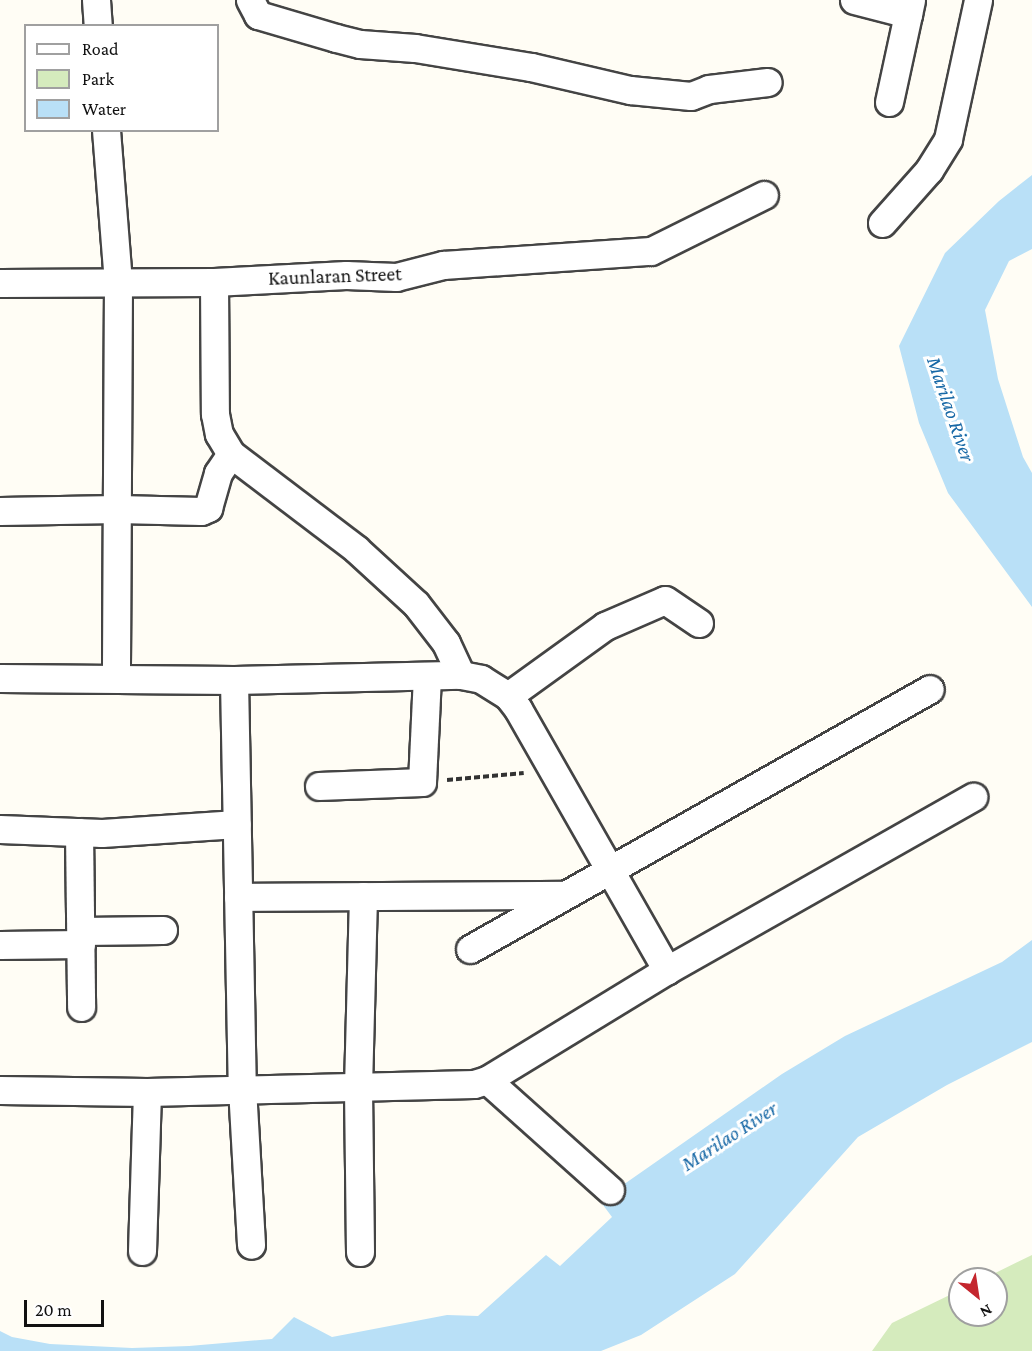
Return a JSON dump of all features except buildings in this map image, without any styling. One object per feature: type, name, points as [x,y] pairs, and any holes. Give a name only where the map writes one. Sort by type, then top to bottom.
[{"type":"street","points":[[96,0],[98,24]]},
{"type":"street","points":[[250,0],[258,15],[360,44],[415,48],[531,68],[630,90],[691,96],[709,89],[768,82]]},
{"type":"street","points":[[854,0],[909,7],[889,102]]},
{"type":"street","points":[[882,223],[929,170],[948,139],[978,0]]},
{"type":"street","points":[[106,132],[118,283],[116,678]]},
{"type":"street","name":"Kaunlaran Street","points":[[0,283],[214,282],[346,275],[396,277],[443,264],[651,251],[764,195]]},
{"type":"street","points":[[214,282],[215,414],[219,434],[231,454],[356,549],[416,604],[446,643],[461,675]]},
{"type":"street","points":[[0,511],[118,509],[201,511],[208,508],[218,472],[231,454]]},
{"type":"street","points":[[508,696],[605,627],[665,600],[699,623]]},
{"type":"street","points":[[0,678],[234,680],[461,675],[481,679],[508,696],[612,871],[667,970]]},
{"type":"street","points":[[319,786],[422,782],[427,676]]},
{"type":"street","points":[[234,680],[242,1088],[251,1245]]},
{"type":"street","points":[[470,949],[612,871],[930,689]]},
{"type":"street","points":[[0,1090],[147,1092],[242,1088],[459,1086],[487,1080],[667,970],[974,797]]},
{"type":"street","points":[[0,829],[79,832],[237,824]]},
{"type":"street","points":[[79,832],[81,1007]]},
{"type":"street","points":[[238,897],[566,895]]},
{"type":"street","points":[[360,1252],[358,1087],[363,896]]},
{"type":"street","points":[[0,945],[163,930]]},
{"type":"street","points":[[487,1080],[610,1190]]},
{"type":"street","points":[[142,1251],[147,1092]]},
{"type":"path","points":[[422,782],[551,770]]},
{"type":"green space","points":[[1032,1255],[1032,1351],[872,1351],[892,1323],[948,1296],[948,1327],[1008,1327],[1008,1267]]},
{"type":"water","name":"Marilao River","points":[[1032,175],[1032,249],[1009,261],[985,310],[998,379],[1023,457],[1032,473],[1032,607],[948,493],[919,423],[899,346],[945,253],[999,201]]},
{"type":"water","name":"Marilao River","points":[[1032,940],[1032,1042],[947,1085],[858,1137],[735,1274],[641,1335],[601,1351],[0,1351],[0,1331],[12,1337],[50,1344],[132,1348],[272,1339],[294,1317],[332,1337],[447,1315],[478,1316],[546,1255],[560,1266],[612,1217],[600,1201],[782,1074],[845,1036],[1002,962]]}]
